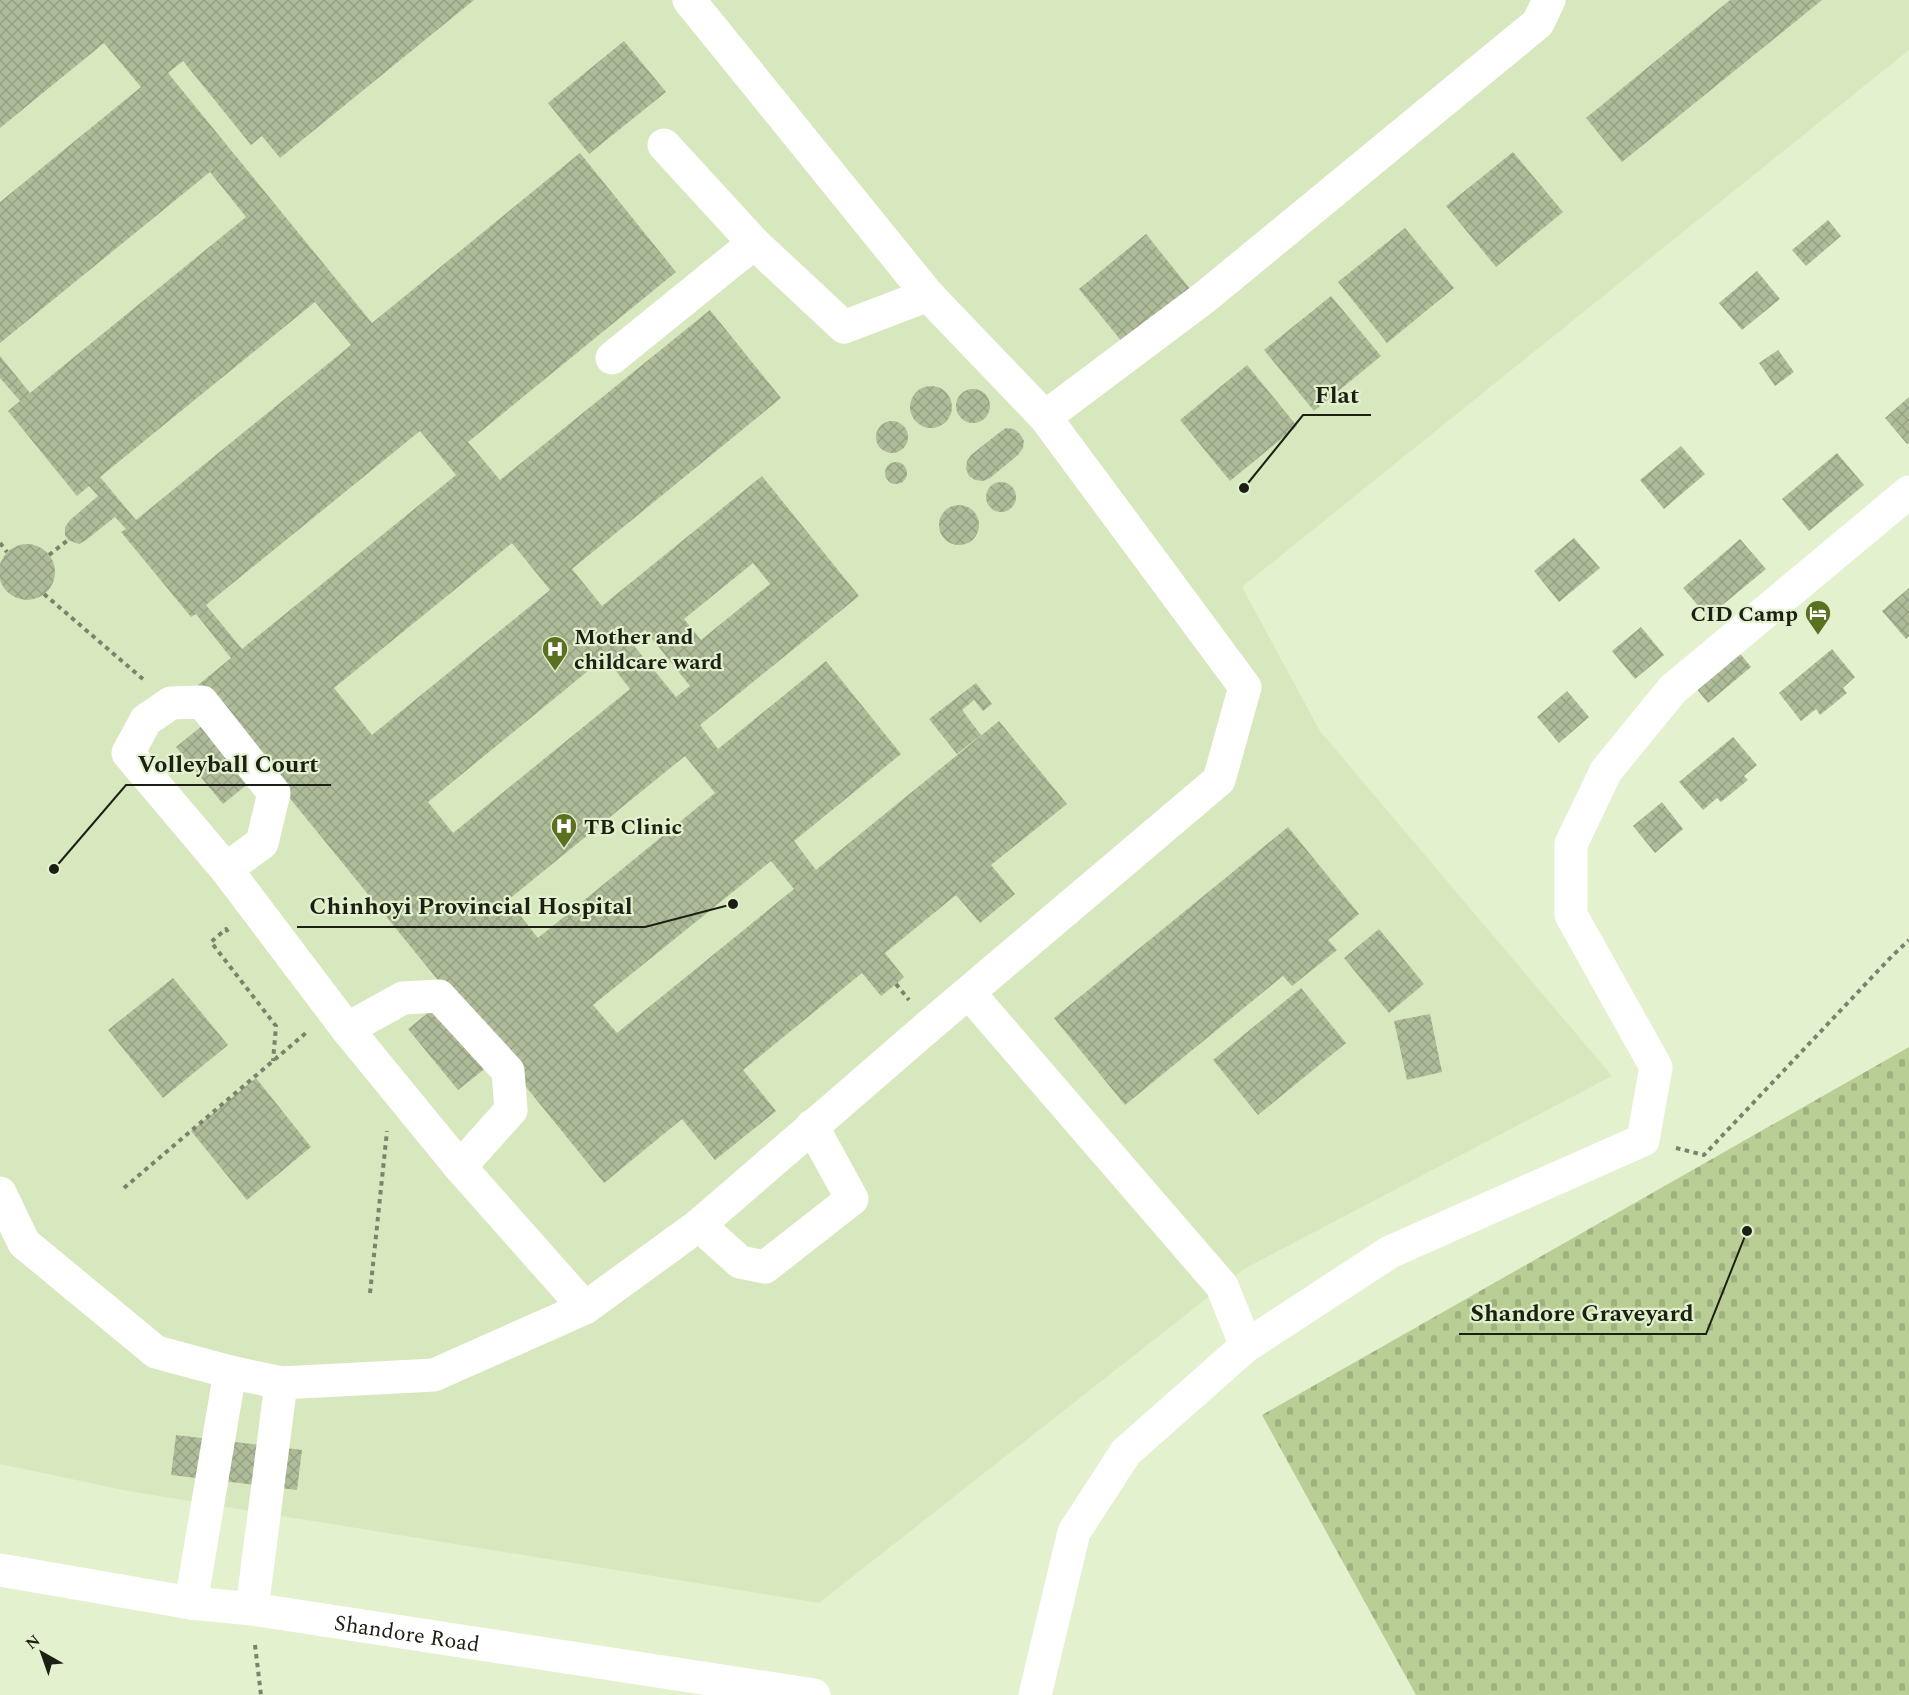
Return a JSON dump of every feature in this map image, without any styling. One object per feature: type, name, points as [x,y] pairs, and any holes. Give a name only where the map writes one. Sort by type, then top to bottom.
[{"type":"street","points":[[0,1193],[24,1243],[156,1352],[281,1383],[434,1375],[585,1308],[699,1225],[1219,780],[1245,687],[1045,417],[928,295],[689,0]]},
{"type":"street","points":[[1045,417],[1205,297],[1538,23],[1549,0]]},
{"type":"street","points":[[664,145],[754,243],[844,327],[928,295]]},
{"type":"street","points":[[612,358],[754,243]]},
{"type":"street","points":[[1035,1695],[1074,1532],[1126,1452],[1246,1346],[1390,1252],[1643,1140],[1656,1067],[1571,915],[1571,844],[1606,771],[1673,689],[1909,492]]},
{"type":"street","points":[[226,869],[262,843],[274,793],[202,702],[171,703],[146,720],[128,753],[226,869],[347,1029],[460,1167],[585,1308]]},
{"type":"street","points":[[969,993],[1222,1286],[1246,1346]]},
{"type":"street","points":[[347,1029],[403,998],[439,996],[507,1071],[511,1110],[460,1167]]},
{"type":"street","points":[[699,1225],[740,1262],[765,1267],[852,1200],[812,1126]]},
{"type":"street","points":[[191,1602],[230,1372]]},
{"type":"street","points":[[252,1610],[281,1383]]},
{"type":"street","name":"Shandore Road","points":[[0,1570],[191,1602],[814,1695]]},
{"type":"path","points":[[49,555],[68,540]]},
{"type":"path","points":[[0,543],[7,552]]},
{"type":"path","points":[[44,594],[171,703]]},
{"type":"path","points":[[234,939],[226,929],[211,942],[276,1026],[273,1061]]},
{"type":"path","points":[[1643,1140],[1704,1155],[1909,940]]},
{"type":"path","points":[[124,1188],[309,1030],[316,1039]]},
{"type":"path","points":[[370,1293],[387,1126]]},
{"type":"path","points":[[252,1610],[261,1695]]},
{"type":"shaded area","points":[[0,0],[1909,0],[1909,50],[1242,587],[1320,731],[1612,1076],[1244,1269],[819,1603],[128,1491],[0,1464]]},
{"type":"green space","points":[[1909,1047],[1909,1695],[1416,1695],[1262,1415]]},
{"type":"building","points":[[0,0],[474,0],[280,158],[262,136],[251,145],[183,61],[168,73],[372,323],[580,153],[676,272],[468,442],[500,480],[710,310],[781,398],[572,569],[602,606],[762,476],[859,596],[700,725],[718,749],[826,661],[901,754],[794,841],[816,870],[999,721],[1067,804],[991,865],[1015,894],[980,923],[956,895],[885,953],[904,977],[896,984],[881,996],[862,973],[743,1070],[776,1111],[715,1160],[682,1119],[604,1183],[501,1056],[458,1090],[408,1029],[450,995],[266,769],[223,804],[176,747],[219,712],[198,685],[231,658],[196,614],[191,617],[121,532],[126,529],[115,517],[79,544],[68,540],[65,527],[98,496],[89,486],[77,496],[8,411],[20,401],[0,378],[0,356],[30,393],[246,217],[210,172],[0,343],[0,202],[141,87],[104,43],[0,128]],"holes":[[[315,302],[351,345],[136,520],[100,477]],[[420,431],[456,475],[242,649],[206,605]],[[512,543],[550,590],[372,735],[334,688]],[[753,563],[770,584],[701,640],[684,619]],[[645,630],[690,686],[676,697],[630,641]],[[605,657],[630,689],[453,833],[428,802]],[[685,756],[715,793],[538,938],[508,900]],[[771,861],[794,889],[617,1033],[593,1005]]]},
{"type":"building","points":[[1730,0],[1822,0],[1622,162],[1586,118]]},
{"type":"building","points":[[624,41],[666,92],[589,154],[548,103]]},
{"type":"building","points":[[1513,152],[1563,212],[1496,267],[1446,206]]},
{"type":"building","points":[[1828,220],[1841,236],[1806,266],[1792,250]]},
{"type":"building","points":[[1405,228],[1454,288],[1387,343],[1338,282]]},
{"type":"building","points":[[1146,234],[1195,295],[1128,349],[1079,289]]},
{"type":"building","points":[[1757,271],[1780,299],[1742,330],[1719,303]]},
{"type":"building","points":[[1331,296],[1381,356],[1314,411],[1264,350]]},
{"type":"building","points":[[1778,350],[1794,372],[1775,386],[1759,363]]},
{"type":"building","points":[[1247,365],[1297,426],[1230,481],[1180,420]]},
{"type":"building","points":[[931,386],[939,387],[946,392],[951,399],[951,415],[946,422],[939,427],[931,428],[923,427],[916,422],[911,415],[910,407],[911,399],[916,392],[923,387]]},
{"type":"building","points":[[973,389],[985,394],[990,406],[985,418],[973,423],[961,418],[956,406],[961,394]]},
{"type":"building","points":[[1909,397],[1909,443],[1907,444],[1885,418]]},
{"type":"building","points":[[892,421],[903,426],[908,437],[903,448],[892,453],[881,448],[876,437],[881,426]]},
{"type":"building","points":[[1006,428],[1014,429],[1024,441],[1023,448],[1018,455],[983,481],[969,476],[966,469],[971,455]]},
{"type":"building","points":[[1681,446],[1705,474],[1664,509],[1640,480]]},
{"type":"building","points":[[1837,453],[1864,485],[1809,531],[1782,499]]},
{"type":"building","points":[[892,462],[900,462],[907,469],[907,477],[900,484],[892,484],[885,477],[885,469]]},
{"type":"building","points":[[1001,482],[1012,486],[1016,497],[1012,508],[1001,512],[990,508],[986,497],[990,486]]},
{"type":"building","points":[[959,505],[967,506],[973,511],[978,517],[978,533],[973,539],[967,544],[959,545],[951,544],[945,539],[940,533],[939,525],[940,517],[945,511],[951,506]]},
{"type":"building","points":[[1574,538],[1600,568],[1559,602],[1534,571]]},
{"type":"building","points":[[1740,539],[1766,569],[1708,617],[1683,588]]},
{"type":"building","points":[[27,544],[38,546],[47,552],[53,561],[55,572],[53,583],[47,592],[38,598],[27,600],[16,598],[7,592],[1,583],[-1,572],[1,561],[7,552],[16,546]]},
{"type":"building","points":[[1909,588],[1909,636],[1906,639],[1882,611]]},
{"type":"building","points":[[1641,627],[1664,655],[1635,679],[1612,651]]},
{"type":"building","points":[[1832,649],[1855,677],[1843,688],[1847,693],[1820,715],[1816,709],[1801,721],[1779,693]]},
{"type":"building","points":[[1738,651],[1751,667],[1708,703],[1695,687]]},
{"type":"building","points":[[976,683],[992,704],[983,711],[974,700],[962,710],[981,735],[957,754],[929,719]]},
{"type":"building","points":[[1567,691],[1589,717],[1559,743],[1537,717]]},
{"type":"building","points":[[1733,737],[1757,765],[1744,776],[1748,780],[1721,802],[1717,798],[1703,810],[1679,782]]},
{"type":"building","points":[[1662,802],[1683,829],[1655,853],[1633,826]]},
{"type":"building","points":[[1288,827],[1359,914],[1328,940],[1337,950],[1292,986],[1283,976],[1125,1105],[1054,1018]]},
{"type":"building","points":[[1379,929],[1424,984],[1389,1013],[1344,958]]},
{"type":"building","points":[[173,978],[228,1045],[163,1098],[108,1030]]},
{"type":"building","points":[[1301,988],[1346,1043],[1258,1115],[1213,1060]]},
{"type":"building","points":[[1430,1014],[1442,1072],[1407,1080],[1394,1021]]},
{"type":"building","points":[[256,1078],[311,1147],[247,1200],[191,1131]]},
{"type":"building","points":[[176,1435],[302,1450],[297,1490],[171,1475]]},
{"type":"place","name":"Flat","points":[[1244,488]]},
{"type":"place","name":"CID Camp","points":[[1818,636]]},
{"type":"place","name":"Mother and childcare ward","points":[[555,672]]},
{"type":"place","name":"TB Clinic","points":[[564,849]]},
{"type":"place","name":"Volleyball Court","points":[[54,869]]},
{"type":"place","name":"Chinhoyi Provincial Hospital","points":[[733,904]]},
{"type":"place","name":"Shandore Graveyard","points":[[1747,1231]]}]
